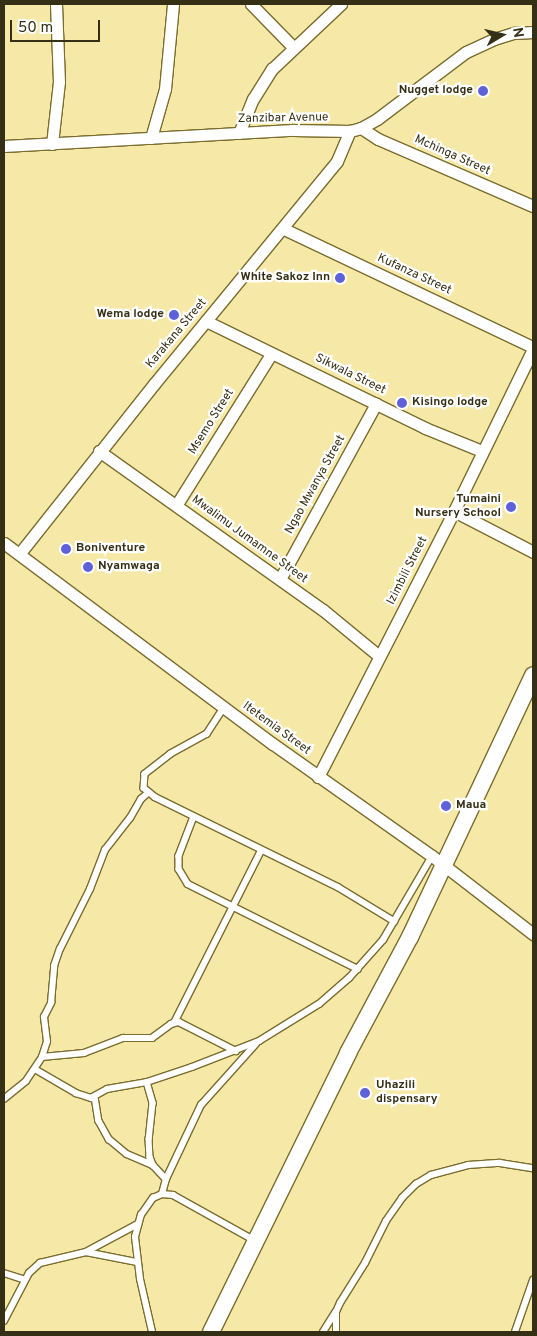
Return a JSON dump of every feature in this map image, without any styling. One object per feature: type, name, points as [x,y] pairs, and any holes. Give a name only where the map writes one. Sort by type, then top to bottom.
[{"type":"main road","points":[[211,1332],[348,1053],[410,937],[437,861],[533,676]]},
{"type":"street","points":[[52,144],[59,82],[56,4]]},
{"type":"street","points":[[151,138],[165,89],[173,4]]},
{"type":"street","points":[[251,4],[293,47]]},
{"type":"street","points":[[239,134],[262,84],[272,69],[293,47],[341,4]]},
{"type":"street","points":[[355,130],[466,52],[494,39],[514,33],[533,32]]},
{"type":"street","name":"Zanzibar Avenue","points":[[4,146],[293,130],[355,130]]},
{"type":"street","name":"Mchinga Street","points":[[355,130],[378,138],[533,206]]},
{"type":"street","name":"Karakana Street","points":[[20,552],[99,451],[338,162],[355,130]]},
{"type":"street","name":"Kufanza Street","points":[[284,229],[533,348]]},
{"type":"street","name":"Sikwala Street","points":[[206,321],[271,354],[322,376],[425,428],[482,451]]},
{"type":"street","name":"Izimbili Street","points":[[318,777],[454,511],[533,348]]},
{"type":"street","name":"Msemo Street","points":[[177,504],[271,354]]},
{"type":"street","name":"Ngao Mwanya Street","points":[[280,579],[376,404]]},
{"type":"street","name":"Mwalimu Jumamne Street","points":[[99,451],[177,504],[323,610],[379,656]]},
{"type":"street","points":[[454,511],[533,552]]},
{"type":"street","name":"Itetemia Street","points":[[4,542],[20,552],[224,708],[437,861],[533,934]]},
{"type":"lane","points":[[224,708],[207,734],[171,754],[145,774],[143,783],[148,793],[261,851],[338,887],[394,921]]},
{"type":"lane","points":[[4,1099],[19,1087],[35,1069],[42,1057],[48,1042],[44,1018],[52,997],[54,966],[60,949],[90,889],[105,850],[130,818],[141,799],[148,793]]},
{"type":"lane","points":[[194,816],[179,856],[179,870],[182,879],[193,887],[358,969]]},
{"type":"lane","points":[[42,1057],[84,1053],[123,1038],[152,1038],[174,1023],[261,851]]},
{"type":"lane","points":[[35,1069],[76,1092],[87,1097],[95,1097],[107,1088],[148,1082],[259,1041],[319,1004],[358,969],[383,940],[394,921],[437,861]]},
{"type":"lane","points":[[174,1023],[185,1024],[236,1051]]},
{"type":"lane","points":[[162,1194],[166,1178],[200,1105],[259,1041]]},
{"type":"lane","points":[[148,1082],[153,1103],[149,1139],[153,1165]]},
{"type":"lane","points":[[95,1097],[99,1121],[109,1139],[128,1154],[153,1165],[166,1178]]},
{"type":"lane","points":[[323,1332],[386,1221],[402,1198],[416,1184],[431,1175],[468,1165],[500,1163],[533,1168]]},
{"type":"lane","points":[[152,1332],[137,1262],[135,1236],[138,1224],[153,1198],[162,1194],[173,1195],[256,1241]]},
{"type":"lane","points":[[4,1321],[25,1280],[34,1267],[40,1263],[86,1252],[138,1224]]},
{"type":"lane","points":[[86,1252],[137,1262]]},
{"type":"lane","points":[[4,1273],[25,1280]]},
{"type":"lane","points":[[515,1332],[533,1280]]},
{"type":"lane","points":[[336,1312],[336,1332]]},
{"type":"place","name":"Nugget lodge","points":[[483,91]]},
{"type":"place","name":"White Sakoz Inn","points":[[340,278]]},
{"type":"place","name":"Wema lodge","points":[[174,315]]},
{"type":"place","name":"Kisingo lodge","points":[[402,403]]},
{"type":"place","name":"Tumaini Nursery School","points":[[511,507]]},
{"type":"place","name":"Boniventure","points":[[66,549]]},
{"type":"place","name":"Nyamwaga","points":[[88,567]]},
{"type":"place","name":"Maua","points":[[446,806]]},
{"type":"place","name":"Uhazili dispensary","points":[[365,1093]]}]
